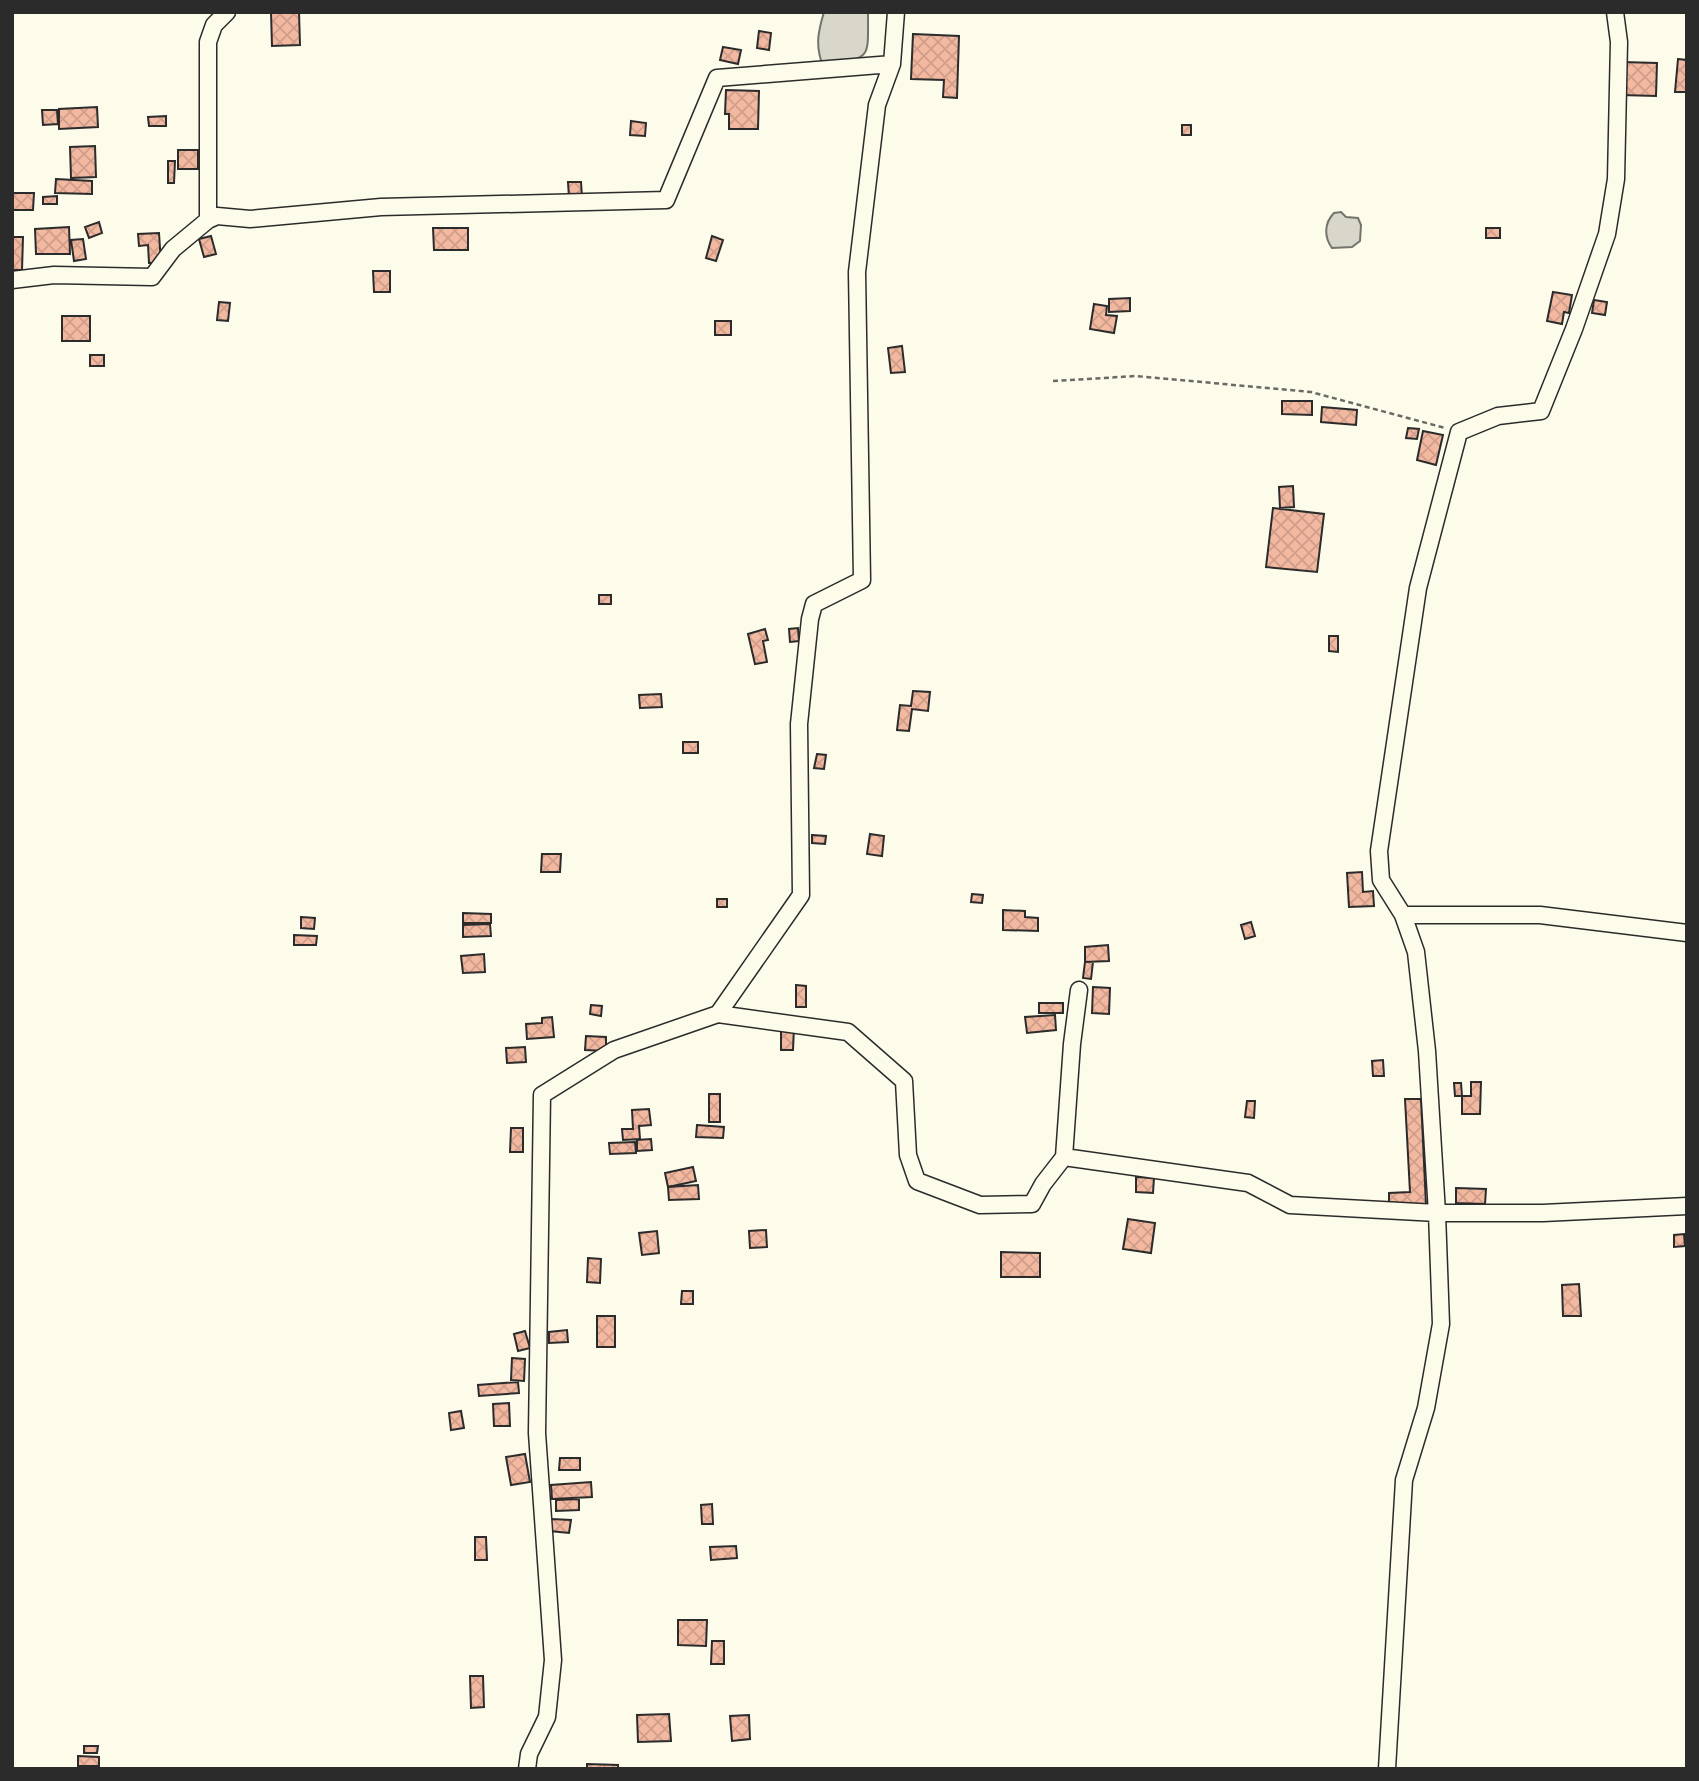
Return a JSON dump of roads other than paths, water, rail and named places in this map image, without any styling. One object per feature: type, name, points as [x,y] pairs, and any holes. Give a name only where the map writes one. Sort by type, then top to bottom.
[{"type":"street","points":[[208,220],[208,42],[215,25],[227,12]]},
{"type":"street","points":[[718,1014],[801,895],[799,724],[810,619],[814,604],[862,580],[858,272],[877,105],[892,64],[896,12]]},
{"type":"street","points":[[1387,1769],[1404,1480],[1426,1408],[1441,1324],[1427,1051],[1416,953],[1403,915],[1381,880],[1378,851],[1418,588],[1459,432],[1498,416],[1541,411],[1574,329],[1606,234],[1616,179],[1619,42],[1615,12]]},
{"type":"street","points":[[12,280],[54,275],[152,277],[173,249],[208,220],[217,216],[250,219],[381,207],[666,200],[718,78],[892,64]]},
{"type":"street","points":[[1403,915],[1541,915],[1687,933]]},
{"type":"street","points":[[527,1769],[529,1754],[547,1717],[553,1660],[537,1433],[542,1095],[614,1050],[718,1014],[848,1032],[904,1081],[908,1155],[917,1181],[980,1205],[1032,1204],[1043,1184],[1064,1157],[1072,1044],[1079,990]]},
{"type":"street","points":[[1064,1157],[1248,1183],[1290,1205],[1437,1213],[1544,1213],[1687,1206]]}]
